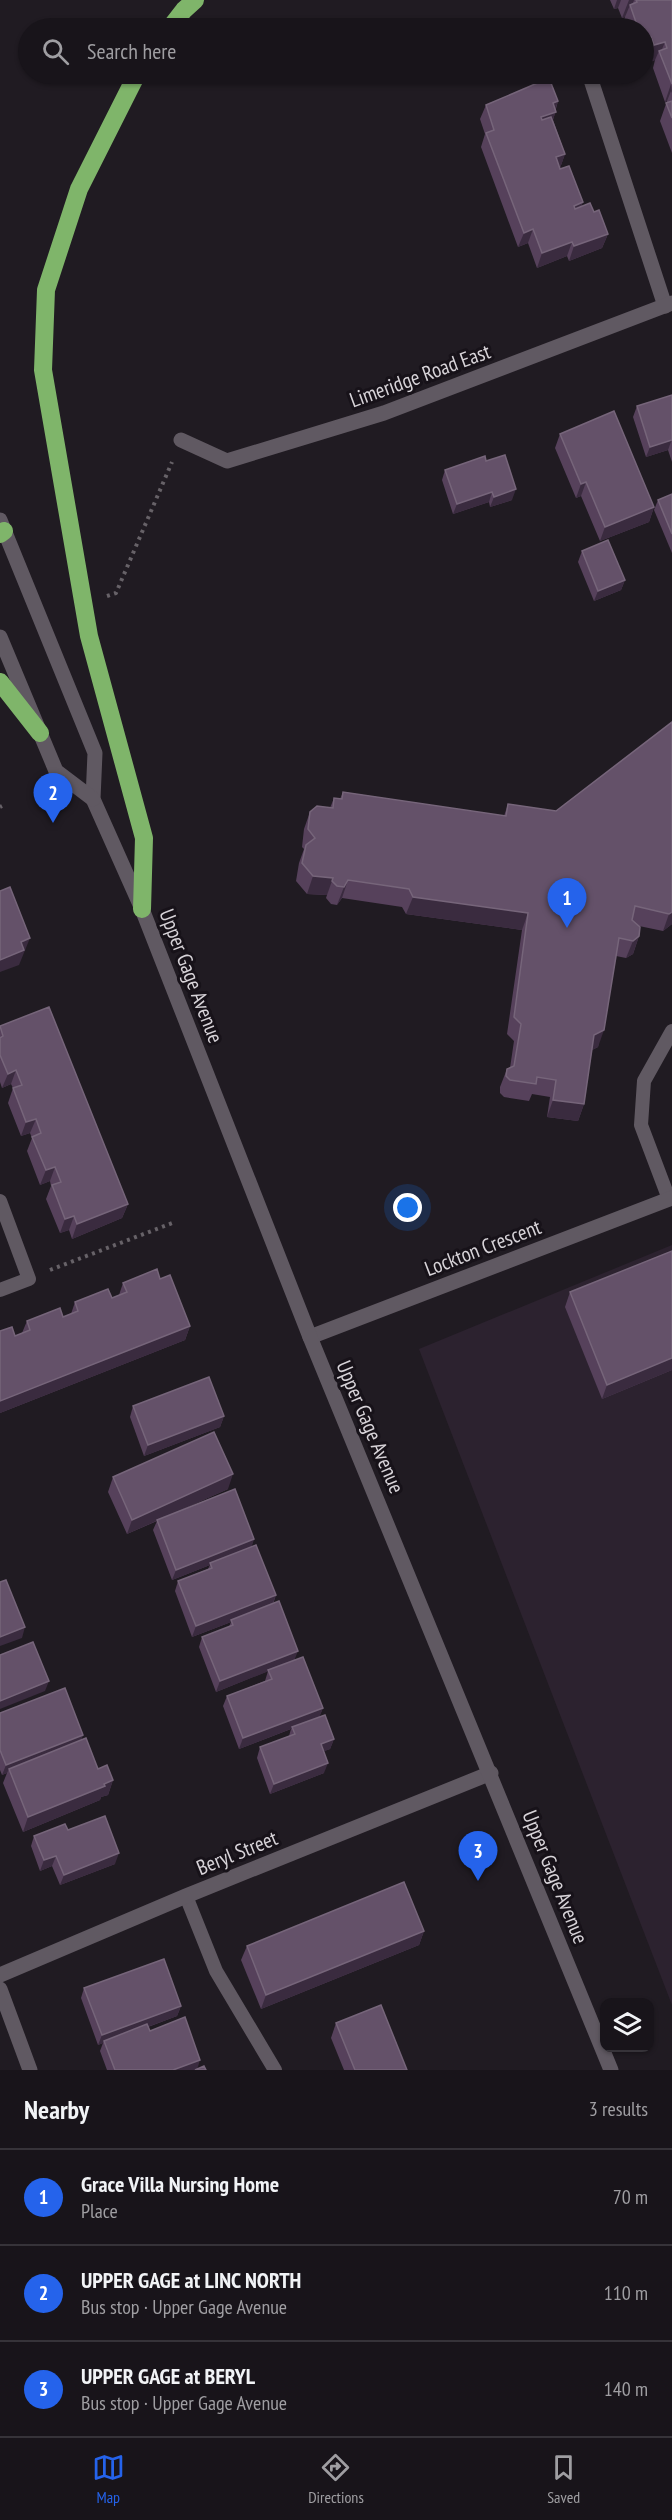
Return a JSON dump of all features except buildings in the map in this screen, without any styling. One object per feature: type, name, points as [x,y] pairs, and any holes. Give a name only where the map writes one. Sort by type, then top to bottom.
[{"type":"highway","points":[[178,18],[195,0]]},
{"type":"highway","points":[[132,84],[79,189],[46,290],[43,370],[89,636],[144,838],[142,909]]},
{"type":"highway","points":[[0,682],[40,733]]},
{"type":"main road","points":[[592,84],[669,305]]},
{"type":"main road","name":"Limeridge Road East","points":[[181,440],[227,461],[384,413],[669,305]]},
{"type":"main road","name":"Upper Gage Avenue","points":[[1,528],[95,753],[93,799],[142,909],[310,1337],[491,1773],[611,2070]]},
{"type":"main road","name":"Upper Gage Avenue","points":[[0,637],[56,771],[93,799]]},
{"type":"main road","name":"Lockton Crescent","points":[[310,1337],[671,1199]]},
{"type":"main road","name":"Beryl Street","points":[[0,1975],[186,1896],[491,1773]]},
{"type":"main road","points":[[0,1989],[30,2070]]},
{"type":"lane","points":[[671,1199],[641,1125],[644,1082],[672,1031]]},
{"type":"lane","points":[[0,1201],[29,1279],[0,1290]]},
{"type":"lane","points":[[186,1896],[216,1971],[275,2070]]},
{"type":"path","points":[[84,604],[116,593],[181,440]]},
{"type":"path","points":[[29,1279],[175,1222]]},
{"type":"shaded area","points":[[672,1245],[672,2005],[419,1349]]},
{"type":"place","name":"UPPER GAGE at LINC NORTH","points":[[53,823]]},
{"type":"place","name":"Grace Villa Nursing Home","points":[[567,928]]},
{"type":"place","name":"UPPER GAGE at BERYL","points":[[478,1881]]}]
